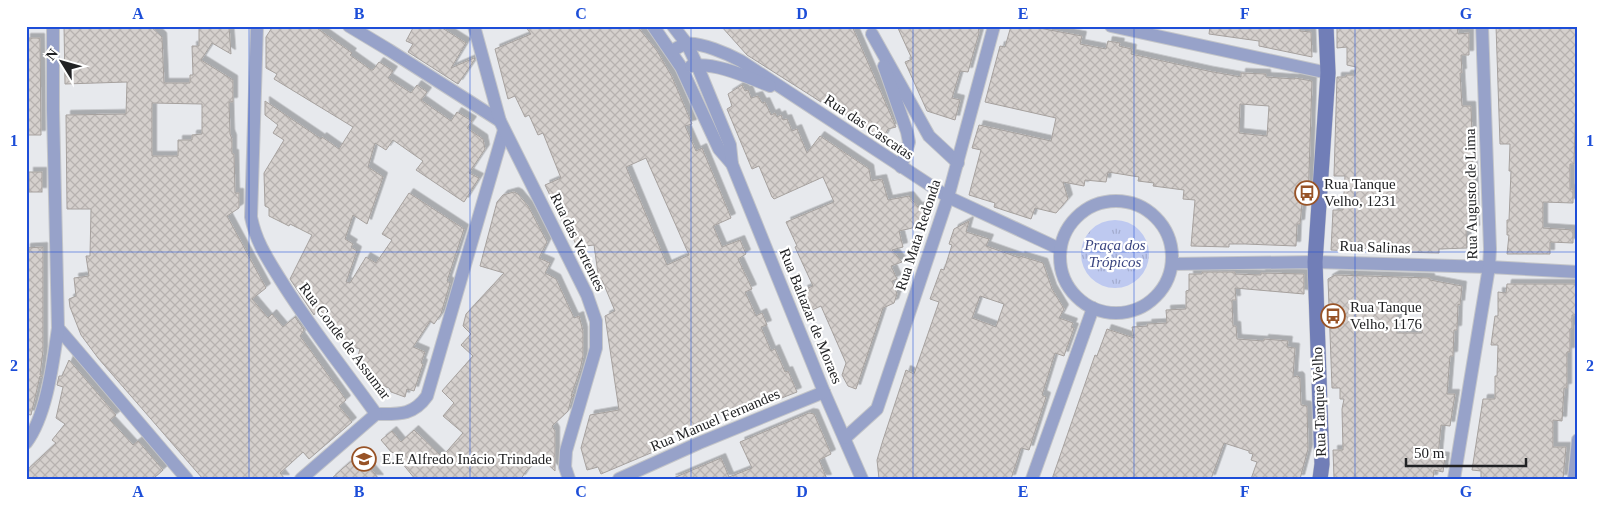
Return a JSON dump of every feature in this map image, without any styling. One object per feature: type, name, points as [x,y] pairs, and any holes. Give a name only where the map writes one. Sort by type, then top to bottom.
[{"type":"street","points":[[26,443],[44,406],[58,328],[53,26]]},
{"type":"street","name":"Rua Conde de Assumar","points":[[257,26],[251,218],[254,232],[258,244],[318,336],[376,414],[400,414],[413,410],[427,396],[502,126]]},
{"type":"street","points":[[349,26],[389,50],[502,126]]},
{"type":"street","name":"Rua das Vertentes","points":[[474,26],[502,126],[587,295],[596,321],[596,348],[566,451],[565,467],[569,479]]},
{"type":"street","name":"Rua Baltazar de Moraes","points":[[673,26],[687,44],[697,65],[730,145],[732,164],[824,392],[862,479]]},
{"type":"street","name":"Rua Mata Redonda","points":[[845,438],[877,409],[948,197],[994,26]]},
{"type":"street","points":[[1111,26],[1328,73]]},
{"type":"street","name":"Rua Tanque Velho","points":[[1320,479],[1322,464],[1315,262],[1328,73],[1326,26]]},
{"type":"street","name":"Rua Augusto de Lima","points":[[1454,479],[1489,267],[1490,239],[1482,26]]},
{"type":"street","name":"Rua Baltazar de Moraes","points":[[657,27],[681,67],[719,150],[732,164]]},
{"type":"street","points":[[871,30],[929,136],[958,163]]},
{"type":"street","points":[[871,30],[907,132],[909,142],[900,167]]},
{"type":"street","points":[[671,51],[687,44]]},
{"type":"street","name":"Rua das Cascatas","points":[[687,44],[704,46],[741,61],[948,197],[1060,249]]},
{"type":"street","name":"Rua das Cascatas","points":[[681,67],[697,65],[724,69],[796,97]]},
{"type":"street","points":[[909,142],[920,136],[929,136]]},
{"type":"street","points":[[1114,200],[1133,203],[1151,212],[1164,226],[1171,244],[1172,264],[1167,281],[1157,296],[1142,306],[1125,312],[1108,313],[1093,308],[1076,298],[1066,284],[1060,267],[1060,249],[1066,230],[1078,215],[1095,204],[1114,200]]},
{"type":"street","name":"Rua Salinas","points":[[1172,264],[1315,262],[1489,267],[1578,272]]},
{"type":"street","points":[[1032,479],[1093,308]]},
{"type":"street","points":[[58,328],[187,479]]},
{"type":"street","name":"Rua Manuel Fernandes","points":[[619,479],[699,443],[824,392]]},
{"type":"street","points":[[301,479],[376,414]]},
{"type":"street","points":[[1574,479],[1578,440]]},
{"type":"green space","name":"Praça dos Trópicos","points":[[1122,220],[1134,226],[1143,235],[1149,247],[1147,267],[1139,278],[1122,288],[1108,288],[1091,278],[1083,267],[1081,247],[1091,230],[1102,222]]},
{"type":"building","points":[[64,26],[150,26],[162,37],[164,83],[190,83],[190,75],[193,75],[192,46],[199,46],[199,27],[229,26],[231,54],[212,43],[201,60],[233,80],[233,102],[229,102],[230,134],[232,154],[234,154],[235,193],[239,193],[239,208],[227,216],[266,288],[252,299],[268,318],[272,314],[283,327],[295,317],[304,330],[300,336],[346,400],[339,406],[352,422],[309,459],[303,452],[280,473],[285,479],[203,479],[98,358],[81,335],[70,307],[69,299],[76,296],[74,278],[89,276],[86,256],[90,256],[91,209],[67,209],[66,115],[126,114],[127,82],[65,84]],"holes":[[[152,103],[202,104],[202,134],[192,135],[192,140],[178,140],[178,156],[152,156]]]},
{"type":"building","points":[[273,26],[314,26],[352,53],[350,55],[371,70],[379,62],[393,71],[388,78],[411,93],[417,85],[427,92],[421,100],[451,121],[457,112],[472,121],[467,128],[483,139],[485,149],[469,173],[479,178],[464,202],[416,170],[423,161],[393,140],[386,150],[375,143],[368,167],[383,177],[367,224],[353,215],[345,239],[353,244],[351,247],[357,251],[346,282],[350,283],[366,257],[376,263],[392,240],[382,234],[409,193],[464,229],[447,281],[450,283],[441,314],[434,324],[430,321],[413,347],[425,352],[414,391],[407,389],[405,397],[391,392],[389,388],[369,381],[373,371],[362,368],[364,361],[357,359],[360,349],[347,345],[348,342],[340,335],[342,333],[318,308],[314,315],[290,279],[312,235],[269,216],[269,208],[265,206],[264,173],[284,140],[273,133],[278,125],[265,115],[265,101],[339,149],[353,127],[274,79],[277,74],[266,68],[266,37]]},
{"type":"building","points":[[414,26],[439,26],[466,43],[451,68],[475,59],[458,84],[408,52],[413,44],[406,41]]},
{"type":"building","points":[[525,26],[637,26],[657,51],[672,77],[692,124],[685,126],[696,151],[702,148],[731,218],[713,226],[722,247],[740,240],[746,254],[738,259],[752,289],[745,292],[756,316],[762,313],[767,325],[761,327],[771,351],[775,349],[785,372],[788,371],[797,392],[774,401],[771,396],[729,414],[728,410],[662,439],[665,447],[601,474],[598,467],[587,470],[581,448],[590,415],[619,410],[605,316],[615,311],[602,280],[599,281],[594,245],[577,247],[573,238],[571,239],[545,185],[561,178],[543,133],[538,135],[529,115],[525,117],[515,96],[508,99],[495,49],[531,34]],"holes":[[[646,158],[689,255],[667,265],[626,167]]]},
{"type":"building","points":[[721,26],[852,26],[896,127],[888,129],[883,138],[833,107],[832,99],[821,102],[747,55]]},
{"type":"building","points":[[897,26],[978,26],[979,33],[968,72],[960,71],[952,98],[960,100],[955,120],[927,111],[905,62],[912,59]]},
{"type":"building","points":[[1011,26],[1040,26],[1039,28],[1082,36],[1080,44],[1106,49],[1108,41],[1120,43],[1119,46],[1132,49],[1131,54],[1208,71],[1241,77],[1241,73],[1266,74],[1266,77],[1295,78],[1312,81],[1308,204],[1302,204],[1300,224],[1297,224],[1296,246],[1229,244],[1229,247],[1191,246],[1195,200],[1183,199],[1184,190],[1153,186],[1154,183],[1138,181],[1139,177],[1108,172],[1106,182],[1085,180],[1084,186],[1063,182],[1068,199],[1056,213],[1035,208],[1031,219],[994,207],[995,203],[969,195],[981,150],[972,148],[979,125],[1051,141],[1056,118],[985,102],[1000,46],[1005,47]],"holes":[[[1240,104],[1269,106],[1267,136],[1239,133]]]},
{"type":"building","points":[[1210,26],[1301,26],[1300,31],[1311,32],[1312,57],[1259,46],[1259,41],[1209,34]]},
{"type":"building","points":[[1337,26],[1457,26],[1458,34],[1469,33],[1469,55],[1461,55],[1462,73],[1460,73],[1462,106],[1471,106],[1475,230],[1466,230],[1467,248],[1439,249],[1439,253],[1353,248],[1353,251],[1331,250],[1333,210],[1343,210],[1345,176],[1334,176],[1337,77],[1355,75],[1356,67],[1347,65],[1347,47],[1337,48]]},
{"type":"building","points":[[1496,26],[1578,26],[1574,164],[1570,164],[1570,189],[1573,189],[1573,203],[1543,202],[1543,228],[1573,230],[1573,243],[1550,242],[1550,254],[1507,254],[1509,235],[1507,235],[1507,220],[1509,220],[1511,171],[1509,171],[1510,144],[1500,144]]},
{"type":"building","points":[[26,38],[40,38],[41,135],[26,135]]},
{"type":"building","points":[[742,85],[745,91],[748,90],[751,98],[758,96],[762,103],[765,102],[771,115],[775,113],[777,117],[781,115],[783,120],[787,119],[792,131],[797,129],[807,153],[820,136],[869,169],[871,181],[882,179],[888,200],[909,196],[918,207],[924,206],[921,226],[899,231],[903,247],[892,250],[902,262],[891,266],[897,279],[892,281],[897,294],[894,303],[883,308],[856,389],[848,386],[842,375],[846,363],[821,306],[812,310],[803,290],[813,286],[786,222],[834,202],[823,177],[774,199],[772,197],[759,166],[752,169],[727,109],[732,106],[728,94]]},
{"type":"building","points":[[29,172],[42,172],[42,192],[29,192]]},
{"type":"building","points":[[514,192],[528,206],[547,242],[539,258],[550,263],[545,273],[556,279],[574,318],[579,316],[583,331],[583,356],[571,396],[574,394],[568,411],[552,426],[555,431],[555,471],[541,458],[526,471],[521,479],[415,479],[381,440],[392,431],[401,442],[414,430],[442,457],[463,433],[443,416],[454,403],[442,391],[473,356],[461,345],[471,334],[463,326],[466,314],[504,273],[480,266],[497,202],[503,195]]},
{"type":"building","points":[[969,221],[966,232],[989,239],[986,246],[1020,258],[1020,256],[1043,263],[1052,289],[1064,309],[1059,318],[1073,323],[1071,327],[1074,328],[1064,356],[1055,353],[1042,395],[1046,397],[1029,450],[1021,448],[1011,479],[879,479],[877,460],[883,440],[906,370],[914,374],[939,302],[930,299],[941,269],[944,270],[952,245],[949,244],[954,229]],"holes":[[[980,296],[1004,304],[996,327],[972,318]]]},
{"type":"building","points":[[43,247],[43,351],[40,375],[42,377],[40,376],[31,415],[26,414],[26,248]]},
{"type":"building","points":[[1202,272],[1235,272],[1235,274],[1261,275],[1261,273],[1304,274],[1304,294],[1235,288],[1236,300],[1232,300],[1233,326],[1236,326],[1237,339],[1288,341],[1287,347],[1295,348],[1293,377],[1298,376],[1300,378],[1301,405],[1307,406],[1308,449],[1300,479],[1251,479],[1257,462],[1251,460],[1253,454],[1224,443],[1211,479],[1052,479],[1095,355],[1097,356],[1107,329],[1134,338],[1132,327],[1167,323],[1166,310],[1186,309],[1186,291],[1189,290],[1189,274],[1202,274]]},
{"type":"building","points":[[1335,275],[1430,278],[1430,280],[1462,286],[1460,305],[1458,304],[1457,330],[1454,330],[1453,356],[1450,356],[1447,394],[1455,394],[1450,426],[1441,425],[1438,456],[1445,457],[1443,472],[1434,470],[1433,479],[1334,479],[1333,450],[1343,450],[1342,409],[1344,399],[1340,399],[1340,388],[1332,388],[1328,279]],"holes":[[[1397,304],[1423,305],[1422,333],[1397,333]]]},
{"type":"building","points":[[1507,284],[1577,284],[1577,315],[1572,315],[1572,329],[1570,329],[1570,352],[1567,352],[1567,388],[1564,388],[1562,421],[1553,420],[1553,447],[1566,447],[1563,479],[1481,479],[1481,471],[1472,470],[1483,399],[1495,399],[1498,345],[1491,345],[1495,316],[1498,316],[1498,292],[1506,293]]},
{"type":"building","points":[[69,360],[116,415],[110,420],[133,445],[138,441],[163,470],[153,479],[26,479],[26,471],[56,443],[52,440],[65,424],[56,418],[63,387],[57,385],[59,376],[62,376]]},
{"type":"building","points":[[809,413],[814,414],[831,454],[819,460],[827,479],[671,479],[721,458],[729,477],[752,468],[740,442]]},
{"type":"building","points":[[359,455],[379,479],[331,479],[342,469]]},
{"type":"place","name":"Rua Tanque Velho, 1231","points":[[1307,193]]},
{"type":"place","name":"Rua Tanque Velho, 1176","points":[[1333,316]]},
{"type":"place","name":"E.E Alfredo Inácio Trindade","points":[[364,459]]}]
